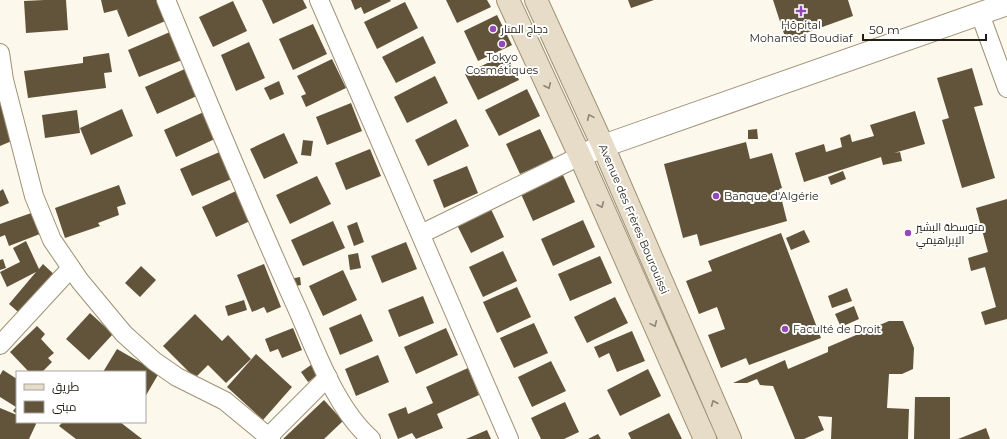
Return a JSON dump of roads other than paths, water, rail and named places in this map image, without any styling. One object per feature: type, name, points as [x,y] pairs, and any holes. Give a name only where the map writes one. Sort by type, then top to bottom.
[{"type":"main road","points":[[508,0],[580,156],[704,439]]},
{"type":"main road","name":"Avenue des Frères Bourouissi","points":[[536,0],[603,146],[730,439]]},
{"type":"street","points":[[166,0],[257,220],[328,377],[337,396],[365,434],[371,439]]},
{"type":"street","points":[[319,0],[509,439]]},
{"type":"street","points":[[421,234],[603,146],[1007,4]]},
{"type":"street","points":[[980,14],[1007,88]]},
{"type":"street","points":[[0,53],[4,80],[34,196],[52,240],[124,334],[154,361],[177,377],[225,401],[270,438],[328,377]]},
{"type":"street","points":[[0,345],[72,268]]},
{"type":"place","name":"Hôpital Mohamed Boudiaf","points":[[801,11]]},
{"type":"place","name":"دجاج المنار","points":[[493,29]]},
{"type":"place","name":"Tokyo Cosmétiques","points":[[502,44]]},
{"type":"place","name":"Banque d'Algérie","points":[[716,196]]},
{"type":"place","name":"متوسطة البشير الإبراهيمي","points":[[908,233]]},
{"type":"place","name":"Faculté de Droit","points":[[785,329]]}]
